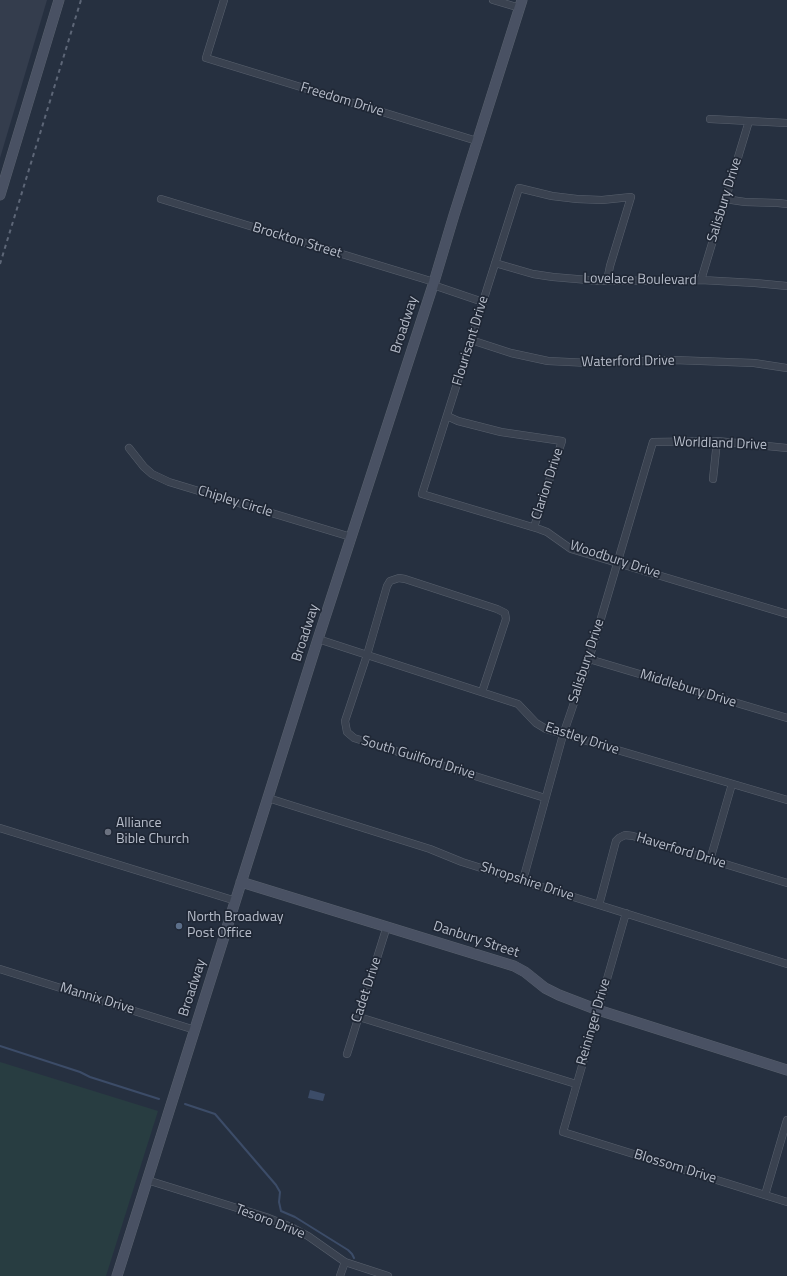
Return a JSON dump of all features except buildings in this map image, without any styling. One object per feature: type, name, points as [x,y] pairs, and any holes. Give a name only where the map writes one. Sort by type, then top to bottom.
[{"type":"main road","points":[[0,195],[59,0]]},
{"type":"main road","name":"Broadway","points":[[117,1276],[318,639],[521,4]]},
{"type":"main road","name":"Danbury Street","points":[[241,882],[514,966],[525,972],[553,993],[598,1010],[787,1070]]},
{"type":"street","name":"Freedom Drive","points":[[224,0],[206,58],[477,141]]},
{"type":"street","points":[[493,0],[521,4]]},
{"type":"street","points":[[710,119],[787,123]]},
{"type":"street","name":"Salisbury Drive","points":[[700,280],[749,120]]},
{"type":"street","name":"Flourisant Drive","points":[[422,494],[519,188],[552,196],[577,199],[602,200],[631,197],[610,266],[607,281]]},
{"type":"street","name":"Brockton Street","points":[[161,199],[433,283],[483,302]]},
{"type":"street","points":[[725,200],[787,204]]},
{"type":"street","name":"Lovelace Boulevard","points":[[495,263],[533,274],[553,277],[607,281],[700,280],[787,286]]},
{"type":"street","name":"Waterford Drive","points":[[471,340],[511,353],[548,360],[590,364],[674,360],[754,363],[787,368]]},
{"type":"street","name":"Clarion Drive","points":[[447,416],[458,421],[501,432],[562,441],[534,527]]},
{"type":"street","points":[[713,479],[717,441]]},
{"type":"street","name":"Worldland Drive","points":[[653,442],[717,441],[787,448]]},
{"type":"street","name":"Salisbury Drive","points":[[523,880],[563,735],[589,659],[653,442]]},
{"type":"street","name":"Chipley Circle","points":[[129,448],[144,467],[152,474],[169,482],[351,538]]},
{"type":"street","name":"Woodbury Drive","points":[[422,494],[534,527],[547,532],[571,549],[787,612]]},
{"type":"street","points":[[367,654],[387,586],[394,578],[405,579],[497,608],[505,613],[506,619],[482,692]]},
{"type":"street","name":"Eastley Drive","points":[[318,639],[518,704],[536,723],[546,729],[563,735],[787,799]]},
{"type":"street","name":"South Guilford Drive","points":[[367,654],[345,721],[346,731],[350,735],[354,738],[545,798]]},
{"type":"street","name":"Middlebury Drive","points":[[589,659],[787,718]]},
{"type":"street","points":[[710,860],[732,784]]},
{"type":"street","name":"Shropshire Drive","points":[[268,798],[430,849],[462,862],[787,964]]},
{"type":"street","points":[[0,828],[236,901]]},
{"type":"street","name":"Haverford Drive","points":[[599,905],[616,841],[625,835],[633,836],[787,883]]},
{"type":"street","name":"Reininger Drive","points":[[563,1132],[626,913]]},
{"type":"street","name":"Cadet Drive","points":[[347,1054],[387,926]]},
{"type":"street","name":"Mannix Drive","points":[[0,969],[195,1030]]},
{"type":"street","points":[[359,1017],[576,1084]]},
{"type":"street","points":[[765,1195],[787,1120]]},
{"type":"street","name":"Blossom Drive","points":[[563,1132],[787,1202]]},
{"type":"street","name":"Tesoro Drive","points":[[147,1180],[291,1227],[308,1236],[345,1262],[388,1276]]},
{"type":"street","points":[[340,1276],[345,1262]]},
{"type":"shaded area","points":[[0,0],[47,0],[0,158]]},
{"type":"green space","points":[[0,1062],[158,1111],[106,1276],[0,1276]]},
{"type":"water","points":[[310,1090],[325,1094],[323,1101],[308,1098]]},
{"type":"waterway","points":[[0,1046],[159,1099]]},
{"type":"waterway","points":[[185,1104],[215,1114],[276,1185],[280,1192],[279,1202],[281,1211],[295,1217],[348,1250],[354,1258]]},
{"type":"railway","points":[[0,264],[81,0]]},
{"type":"place","name":"Alliance Bible Church","points":[[108,832]]},
{"type":"place","name":"North Broadway Post Office","points":[[179,926]]}]
